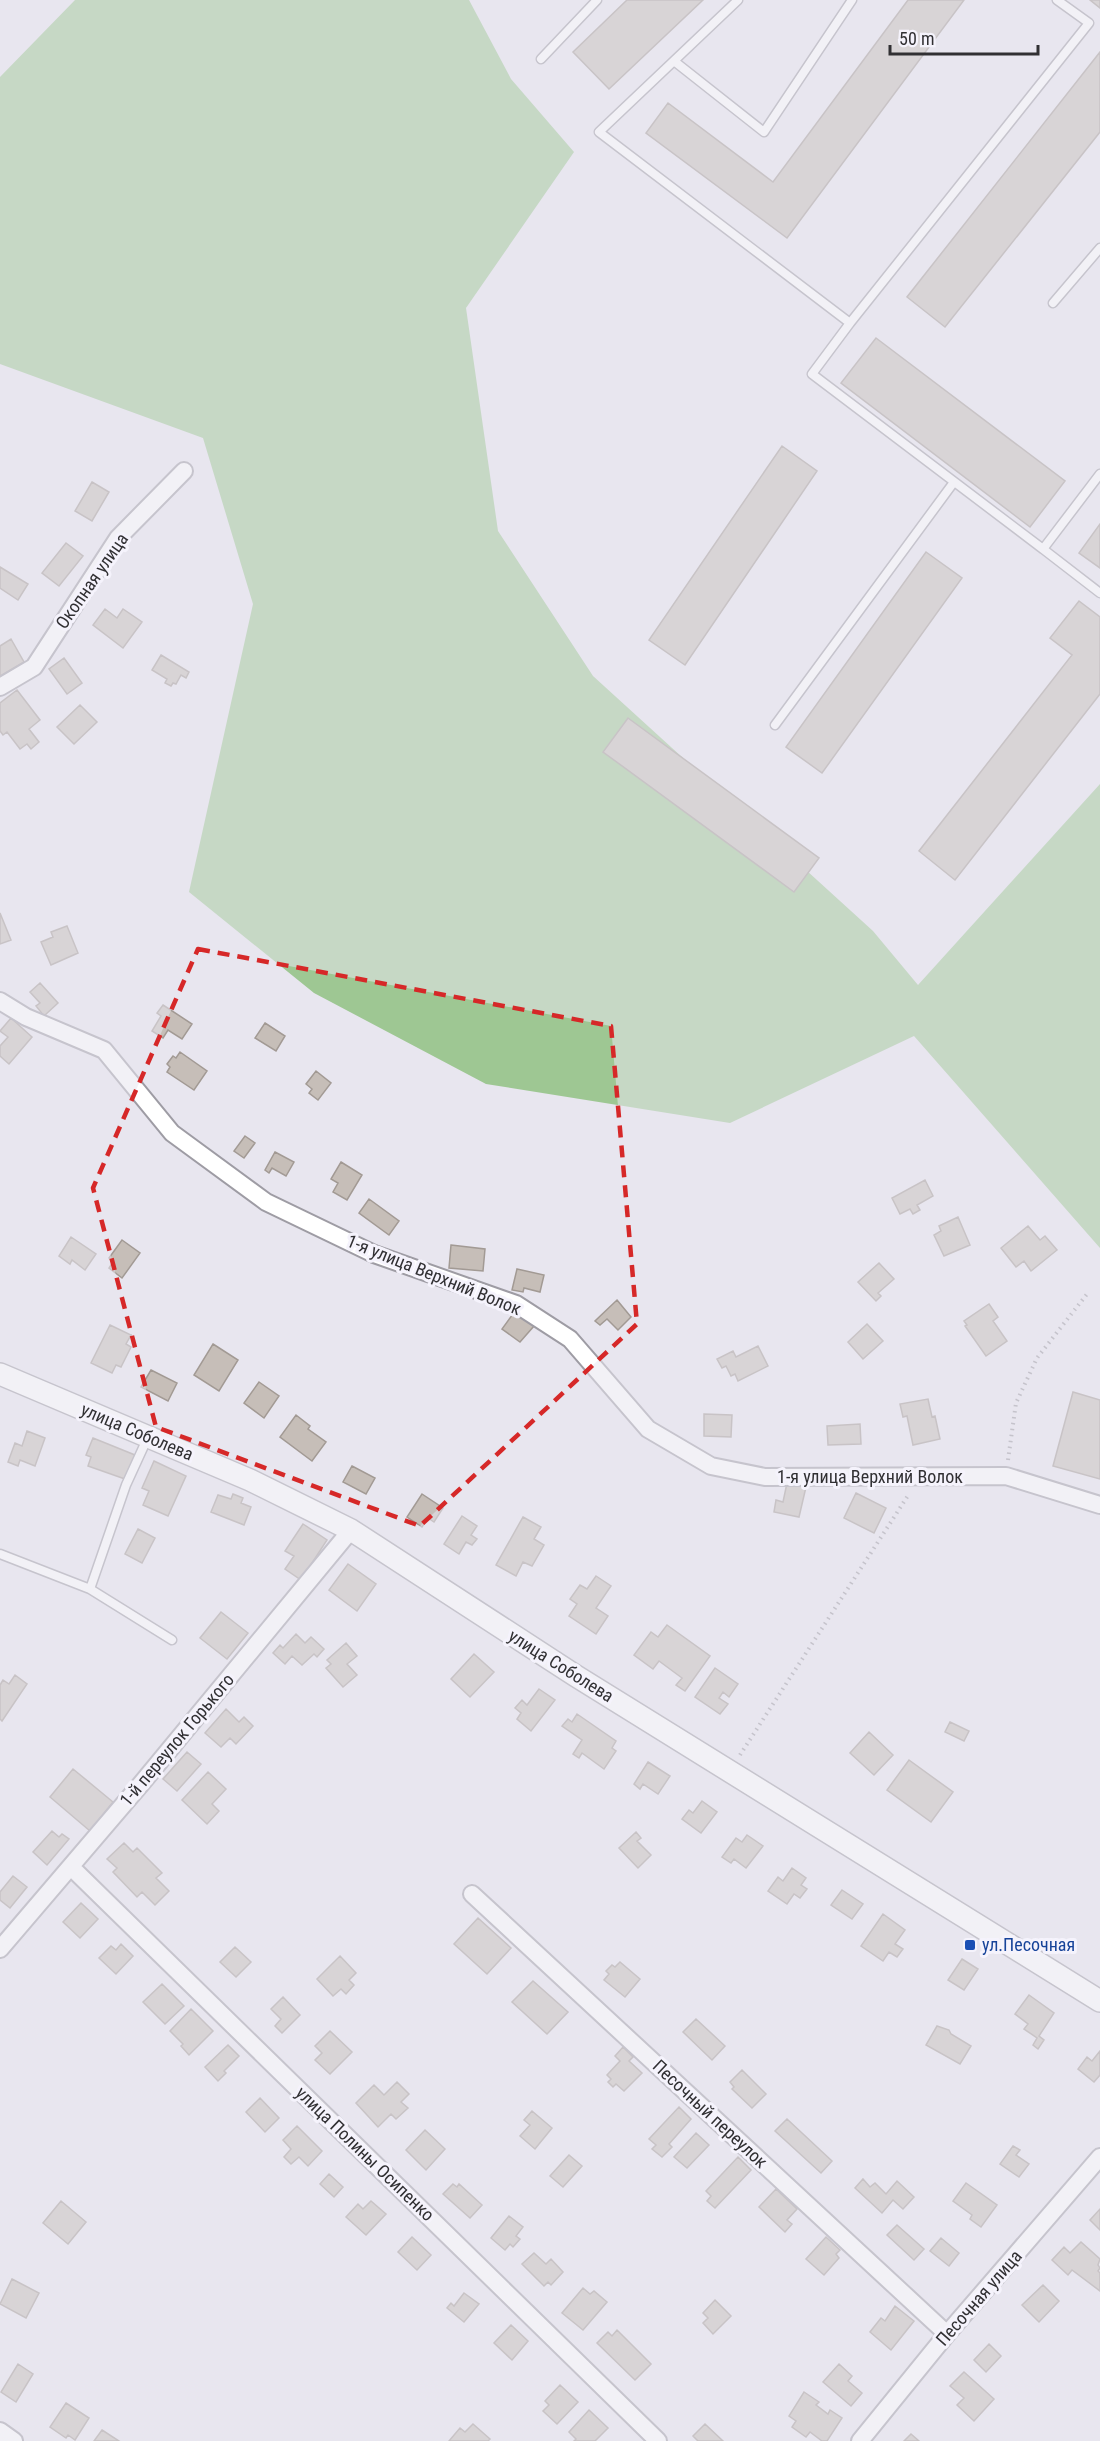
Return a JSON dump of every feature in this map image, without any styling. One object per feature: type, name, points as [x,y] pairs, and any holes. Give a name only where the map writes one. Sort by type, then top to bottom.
[{"type":"street","name":"Окопная улица","points":[[0,687],[34,667],[118,538],[184,471]]},
{"type":"street","name":"1-я улица Верхний Волок","points":[[0,1001],[26,1017],[104,1050],[172,1133],[266,1202],[374,1254],[516,1304],[570,1339],[648,1429],[711,1466],[765,1477],[1006,1476],[1100,1505]]},
{"type":"street","name":"улица Соболева","points":[[0,1374],[250,1480],[351,1530],[576,1676],[1100,2001]]},
{"type":"street","name":"1-й переулок Горького","points":[[0,1949],[351,1530]]},
{"type":"street","name":"улица Полины Осипенко","points":[[71,1867],[658,2441]]},
{"type":"street","name":"Песочный переулок","points":[[472,1894],[947,2334]]},
{"type":"street","name":"Песочная улица","points":[[860,2441],[947,2334],[1100,2157]]},
{"type":"street","points":[[0,2432],[14,2441]]},
{"type":"lane","points":[[541,59],[597,0]]},
{"type":"lane","points":[[738,0],[599,132],[850,323]]},
{"type":"lane","points":[[674,61],[764,132],[852,0]]},
{"type":"lane","points":[[1057,0],[1089,23],[812,374],[1100,593]]},
{"type":"lane","points":[[1053,303],[1100,248]]},
{"type":"lane","points":[[1043,549],[1100,474]]},
{"type":"lane","points":[[775,725],[954,482]]},
{"type":"lane","points":[[90,1589],[126,1485],[148,1437]]},
{"type":"lane","points":[[0,1554],[90,1589],[172,1640]]},
{"type":"path","points":[[1006,1476],[1016,1403],[1036,1358],[1087,1294]]},
{"type":"path","points":[[730,1771],[920,1476]]},
{"type":"highlighted area","points":[[198,949],[611,1026],[637,1324],[420,1526],[156,1427],[93,1188]]},
{"type":"green space","points":[[75,0],[469,0],[511,79],[574,152],[466,308],[498,531],[593,676],[873,931],[918,985],[1100,784],[1100,1248],[914,1036],[730,1123],[486,1084],[314,993],[189,892],[253,604],[203,438],[0,364],[0,77]]},
{"type":"building","points":[[627,0],[703,0],[609,89],[573,52]]},
{"type":"building","points":[[908,0],[964,0],[787,238],[646,133],[668,103],[773,182]]},
{"type":"building","points":[[1090,0],[1100,0],[1100,8]]},
{"type":"building","points":[[1100,52],[1100,132],[945,327],[907,297]]},
{"type":"building","points":[[876,338],[1065,481],[1030,527],[841,383]]},
{"type":"building","points":[[782,446],[817,471],[685,665],[649,640]]},
{"type":"building","points":[[92,482],[109,492],[92,521],[75,511]]},
{"type":"building","points":[[1100,524],[1100,568],[1079,553]]},
{"type":"building","points":[[66,543],[83,556],[59,586],[42,573]]},
{"type":"building","points":[[926,552],[962,578],[822,773],[786,747]]},
{"type":"building","points":[[0,567],[28,584],[18,600],[0,588]]},
{"type":"building","points":[[1079,601],[1100,617],[1100,694],[955,880],[919,851],[1072,655],[1050,638]]},
{"type":"building","points":[[105,609],[117,618],[123,609],[142,622],[123,648],[93,625]]},
{"type":"building","points":[[11,639],[24,662],[0,676],[0,646]]},
{"type":"building","points":[[161,655],[189,672],[186,678],[181,675],[176,684],[173,683],[171,686],[165,683],[167,679],[152,670]]},
{"type":"building","points":[[64,658],[82,683],[67,694],[49,669]]},
{"type":"building","points":[[17,690],[40,720],[29,729],[39,742],[31,749],[27,744],[20,749],[7,732],[3,735],[0,731],[0,703]]},
{"type":"building","points":[[80,705],[97,722],[74,744],[57,727]]},
{"type":"building","points":[[628,718],[819,858],[794,892],[603,752]]},
{"type":"building","points":[[0,913],[11,940],[0,944]]},
{"type":"building","points":[[67,926],[78,953],[51,965],[41,942],[53,937],[51,932]]},
{"type":"building","points":[[40,983],[58,1003],[44,1016],[36,1006],[40,1003],[30,992]]},
{"type":"building","points":[[163,1005],[192,1024],[182,1039],[168,1030],[163,1038],[152,1031],[161,1016],[157,1013]]},
{"type":"building","points":[[11,1018],[32,1037],[9,1064],[0,1056],[0,1046],[8,1037],[0,1031]]},
{"type":"building","points":[[265,1023],[285,1036],[276,1051],[255,1038]]},
{"type":"building","points":[[180,1052],[207,1071],[194,1090],[167,1072],[170,1067],[167,1064],[173,1056],[176,1058]]},
{"type":"building","points":[[316,1071],[331,1083],[318,1100],[309,1093],[312,1089],[306,1084]]},
{"type":"building","points":[[245,1136],[255,1143],[244,1158],[234,1151]]},
{"type":"building","points":[[275,1152],[294,1162],[286,1176],[272,1168],[269,1173],[265,1170]]},
{"type":"building","points":[[341,1162],[362,1175],[347,1200],[333,1192],[338,1183],[331,1179]]},
{"type":"building","points":[[925,1180],[933,1196],[917,1205],[920,1210],[913,1214],[910,1209],[900,1214],[892,1198]]},
{"type":"building","points":[[369,1199],[399,1221],[389,1235],[359,1213]]},
{"type":"building","points":[[958,1217],[970,1245],[944,1256],[934,1235],[941,1231],[939,1226]]},
{"type":"building","points":[[1028,1226],[1040,1240],[1045,1236],[1057,1250],[1031,1271],[1024,1261],[1016,1267],[1001,1248]]},
{"type":"building","points":[[71,1237],[96,1254],[85,1270],[72,1260],[70,1264],[59,1256]]},
{"type":"building","points":[[122,1240],[140,1253],[122,1278],[109,1268],[113,1262],[109,1258]]},
{"type":"building","points":[[451,1245],[485,1249],[483,1271],[449,1268]]},
{"type":"building","points":[[879,1263],[894,1279],[878,1293],[881,1296],[876,1301],[858,1282]]},
{"type":"building","points":[[517,1269],[544,1275],[540,1292],[524,1288],[523,1292],[512,1290]]},
{"type":"building","points":[[617,1300],[631,1317],[618,1330],[607,1319],[600,1325],[595,1321]]},
{"type":"building","points":[[989,1304],[998,1317],[993,1321],[1007,1341],[986,1356],[965,1326],[967,1325],[964,1321]]},
{"type":"building","points":[[515,1311],[534,1326],[520,1342],[502,1329]]},
{"type":"building","points":[[867,1324],[883,1341],[863,1359],[848,1342]]},
{"type":"building","points":[[110,1325],[131,1335],[126,1344],[131,1347],[121,1367],[116,1365],[112,1373],[91,1363]]},
{"type":"building","points":[[213,1344],[238,1360],[219,1391],[194,1375]]},
{"type":"building","points":[[758,1346],[768,1366],[738,1381],[735,1374],[731,1376],[726,1366],[722,1368],[717,1359],[733,1351],[736,1357]]},
{"type":"building","points":[[151,1370],[177,1383],[168,1401],[141,1387]]},
{"type":"building","points":[[259,1382],[279,1396],[264,1418],[244,1403]]},
{"type":"building","points":[[1073,1392],[1100,1400],[1100,1479],[1053,1466]]},
{"type":"building","points":[[928,1399],[932,1417],[935,1416],[940,1439],[913,1445],[907,1416],[903,1417],[900,1404]]},
{"type":"building","points":[[704,1414],[732,1415],[731,1437],[704,1436]]},
{"type":"building","points":[[296,1415],[310,1426],[308,1429],[326,1442],[312,1461],[280,1437]]},
{"type":"building","points":[[860,1424],[861,1444],[828,1445],[827,1426]]},
{"type":"building","points":[[27,1431],[45,1438],[35,1466],[20,1460],[18,1466],[8,1462],[15,1443],[22,1446]]},
{"type":"building","points":[[93,1438],[135,1455],[125,1479],[88,1466],[91,1457],[86,1455]]},
{"type":"building","points":[[154,1461],[186,1476],[168,1516],[143,1505],[149,1491],[142,1488]]},
{"type":"building","points":[[352,1466],[375,1478],[366,1494],[343,1482]]},
{"type":"building","points":[[787,1483],[806,1487],[799,1517],[774,1512],[776,1500],[783,1502]]},
{"type":"building","points":[[856,1493],[886,1508],[874,1533],[844,1518]]},
{"type":"building","points":[[233,1494],[243,1498],[241,1503],[251,1507],[244,1525],[211,1512],[218,1495],[231,1499]]},
{"type":"building","points":[[422,1494],[443,1508],[434,1522],[428,1518],[422,1527],[407,1517]]},
{"type":"building","points":[[462,1516],[477,1526],[471,1535],[477,1539],[472,1545],[466,1542],[459,1554],[444,1544]]},
{"type":"building","points":[[523,1517],[541,1527],[534,1539],[544,1545],[532,1566],[523,1562],[516,1576],[496,1565]]},
{"type":"building","points":[[303,1524],[327,1540],[301,1580],[285,1569],[294,1556],[285,1551]]},
{"type":"building","points":[[138,1529],[155,1538],[142,1563],[125,1554]]},
{"type":"building","points":[[348,1564],[376,1584],[357,1611],[329,1590]]},
{"type":"building","points":[[596,1576],[611,1586],[596,1608],[608,1616],[596,1634],[569,1616],[577,1604],[570,1599],[580,1585],[587,1589]]},
{"type":"building","points":[[221,1612],[248,1633],[227,1659],[200,1638]]},
{"type":"building","points":[[667,1625],[710,1656],[685,1691],[676,1685],[682,1678],[659,1661],[653,1669],[634,1655],[651,1632],[658,1637]]},
{"type":"building","points":[[296,1634],[305,1643],[311,1637],[324,1649],[317,1657],[314,1654],[302,1665],[292,1656],[285,1664],[273,1653],[280,1645],[283,1648]]},
{"type":"building","points":[[346,1643],[357,1656],[347,1664],[357,1675],[343,1687],[326,1668],[331,1664],[327,1660]]},
{"type":"building","points":[[474,1654],[494,1672],[470,1697],[451,1679]]},
{"type":"building","points":[[715,1668],[738,1684],[729,1697],[723,1692],[719,1698],[728,1704],[720,1714],[695,1697]]},
{"type":"building","points":[[15,1675],[27,1684],[2,1721],[0,1719],[0,1685],[3,1680],[9,1684]]},
{"type":"building","points":[[539,1689],[555,1700],[531,1731],[517,1719],[521,1713],[515,1708],[522,1700],[527,1705]]},
{"type":"building","points":[[226,1709],[239,1722],[244,1717],[253,1726],[236,1744],[230,1738],[221,1747],[205,1733]]},
{"type":"building","points":[[577,1714],[616,1741],[612,1748],[616,1751],[604,1769],[582,1753],[579,1758],[573,1754],[582,1740],[562,1726],[568,1719],[572,1722]]},
{"type":"building","points":[[950,1722],[969,1731],[964,1741],[945,1732]]},
{"type":"building","points":[[869,1732],[893,1755],[874,1775],[850,1753]]},
{"type":"building","points":[[187,1752],[201,1764],[177,1791],[163,1779]]},
{"type":"building","points":[[909,1760],[953,1792],[931,1822],[887,1790]]},
{"type":"building","points":[[648,1762],[670,1776],[658,1794],[643,1784],[640,1789],[634,1784]]},
{"type":"building","points":[[73,1769],[113,1802],[90,1831],[50,1797]]},
{"type":"building","points":[[208,1772],[226,1789],[212,1804],[219,1811],[207,1824],[182,1800]]},
{"type":"building","points":[[702,1801],[717,1812],[701,1833],[682,1819],[689,1810],[693,1813]]},
{"type":"building","points":[[52,1831],[59,1837],[62,1834],[69,1839],[47,1865],[33,1852]]},
{"type":"building","points":[[636,1832],[641,1838],[637,1841],[651,1855],[638,1868],[619,1848]]},
{"type":"building","points":[[747,1835],[763,1846],[746,1868],[734,1859],[731,1863],[722,1857],[736,1838],[742,1842]]},
{"type":"building","points":[[124,1843],[133,1852],[137,1848],[162,1873],[156,1878],[169,1891],[155,1905],[142,1892],[137,1897],[113,1872],[117,1868],[107,1859]]},
{"type":"building","points":[[792,1868],[806,1878],[801,1885],[807,1889],[800,1898],[794,1894],[787,1904],[768,1891],[778,1877],[783,1881]]},
{"type":"building","points":[[13,1876],[27,1887],[10,1908],[0,1900],[0,1892]]},
{"type":"building","points":[[842,1890],[863,1904],[852,1919],[831,1905]]},
{"type":"building","points":[[81,1903],[98,1919],[80,1938],[63,1922]]},
{"type":"building","points":[[883,1914],[905,1930],[895,1944],[903,1949],[897,1957],[889,1952],[883,1961],[861,1946]]},
{"type":"building","points":[[478,1918],[511,1948],[487,1974],[454,1944]]},
{"type":"building","points":[[121,1944],[133,1956],[116,1974],[99,1958],[111,1946],[116,1950]]},
{"type":"building","points":[[235,1947],[251,1962],[236,1977],[220,1962]]},
{"type":"building","points":[[340,1956],[356,1973],[349,1980],[354,1985],[346,1994],[341,1989],[333,1996],[317,1979]]},
{"type":"building","points":[[962,1959],[978,1969],[964,1990],[948,1980]]},
{"type":"building","points":[[620,1962],[640,1979],[625,1997],[604,1980],[609,1974],[606,1971],[612,1965],[615,1967]]},
{"type":"building","points":[[533,1981],[568,2012],[547,2034],[512,2002]]},
{"type":"building","points":[[162,1984],[184,2006],[165,2024],[143,2002]]},
{"type":"building","points":[[1029,1995],[1054,2013],[1039,2036],[1044,2040],[1038,2049],[1033,2045],[1037,2038],[1024,2029],[1028,2024],[1015,2014]]},
{"type":"building","points":[[283,1997],[300,2015],[282,2033],[275,2026],[281,2019],[271,2009]]},
{"type":"building","points":[[191,2009],[213,2031],[189,2055],[181,2046],[183,2044],[170,2031]]},
{"type":"building","points":[[696,2019],[725,2046],[712,2060],[683,2032]]},
{"type":"building","points":[[937,2026],[949,2030],[951,2034],[971,2046],[960,2064],[926,2045]]},
{"type":"building","points":[[330,2031],[352,2052],[330,2074],[315,2060],[322,2053],[315,2046]]},
{"type":"building","points":[[228,2045],[239,2056],[224,2071],[226,2073],[218,2081],[205,2067]]},
{"type":"building","points":[[623,2047],[633,2057],[629,2061],[642,2073],[624,2091],[616,2084],[613,2087],[608,2082],[611,2079],[607,2075],[620,2061],[615,2056]]},
{"type":"building","points":[[1100,2051],[1100,2075],[1094,2082],[1078,2069],[1087,2057],[1092,2061]]},
{"type":"building","points":[[742,2070],[766,2094],[752,2108],[732,2089],[734,2087],[730,2082]]},
{"type":"building","points":[[397,2082],[409,2094],[401,2102],[408,2108],[396,2119],[391,2114],[378,2127],[356,2103],[374,2085],[384,2095]]},
{"type":"building","points":[[260,2098],[279,2118],[265,2132],[246,2112]]},
{"type":"building","points":[[679,2107],[691,2119],[669,2144],[672,2147],[662,2157],[652,2149],[656,2145],[649,2139]]},
{"type":"building","points":[[532,2111],[552,2128],[535,2149],[520,2136],[530,2125],[524,2120]]},
{"type":"building","points":[[787,2119],[832,2161],[821,2173],[775,2131]]},
{"type":"building","points":[[297,2126],[322,2151],[308,2166],[299,2157],[291,2164],[284,2157],[291,2149],[283,2140]]},
{"type":"building","points":[[425,2130],[445,2149],[426,2170],[406,2150]]},
{"type":"building","points":[[696,2133],[709,2145],[687,2168],[674,2157]]},
{"type":"building","points":[[1013,2146],[1020,2150],[1016,2155],[1029,2164],[1019,2177],[1000,2164]]},
{"type":"building","points":[[569,2155],[582,2166],[563,2187],[550,2176]]},
{"type":"building","points":[[738,2157],[751,2170],[715,2208],[707,2201],[711,2196],[706,2191]]},
{"type":"building","points":[[329,2174],[343,2187],[334,2197],[320,2184]]},
{"type":"building","points":[[863,2179],[870,2187],[875,2183],[886,2194],[897,2181],[914,2197],[903,2209],[893,2200],[882,2213],[855,2188]]},
{"type":"building","points":[[966,2183],[997,2205],[981,2227],[970,2219],[972,2215],[953,2201]]},
{"type":"building","points":[[453,2184],[457,2187],[459,2184],[482,2205],[470,2218],[443,2194]]},
{"type":"building","points":[[776,2189],[797,2209],[787,2220],[792,2224],[785,2232],[759,2207]]},
{"type":"building","points":[[61,2201],[86,2222],[68,2244],[43,2223]]},
{"type":"building","points":[[371,2201],[386,2214],[366,2235],[346,2217],[358,2204],[363,2209]]},
{"type":"building","points":[[1100,2209],[1100,2230],[1090,2220]]},
{"type":"building","points":[[509,2216],[523,2227],[516,2236],[520,2239],[513,2247],[510,2244],[505,2250],[491,2238]]},
{"type":"building","points":[[897,2225],[924,2249],[914,2260],[887,2235]]},
{"type":"building","points":[[412,2237],[431,2255],[417,2270],[398,2252]]},
{"type":"building","points":[[826,2237],[840,2250],[836,2254],[839,2258],[824,2275],[806,2259]]},
{"type":"building","points":[[941,2238],[959,2253],[949,2266],[930,2251]]},
{"type":"building","points":[[1081,2242],[1100,2259],[1098,2271],[1100,2291],[1072,2270],[1068,2275],[1052,2260],[1064,2247],[1070,2253]]},
{"type":"building","points":[[534,2253],[546,2264],[551,2259],[563,2272],[551,2285],[548,2282],[544,2286],[522,2264]]},
{"type":"building","points":[[12,2279],[39,2293],[26,2318],[0,2304]]},
{"type":"building","points":[[1043,2285],[1059,2301],[1039,2322],[1022,2305]]},
{"type":"building","points":[[583,2288],[590,2294],[594,2291],[607,2302],[583,2330],[562,2313]]},
{"type":"building","points":[[464,2293],[479,2304],[464,2322],[447,2308],[451,2303],[454,2306]]},
{"type":"building","points":[[715,2300],[731,2316],[713,2334],[703,2323],[708,2318],[703,2313]]},
{"type":"building","points":[[895,2306],[914,2321],[891,2350],[870,2332],[881,2318],[885,2321]]},
{"type":"building","points":[[511,2325],[528,2341],[512,2360],[494,2343]]},
{"type":"building","points":[[617,2330],[651,2364],[635,2380],[597,2343],[608,2332],[612,2336]]},
{"type":"building","points":[[989,2344],[1001,2356],[986,2372],[974,2360]]},
{"type":"building","points":[[18,2364],[33,2374],[16,2402],[1,2392]]},
{"type":"building","points":[[839,2364],[852,2376],[848,2381],[862,2393],[851,2406],[823,2382]]},
{"type":"building","points":[[964,2372],[994,2399],[974,2421],[957,2405],[964,2398],[950,2386]]},
{"type":"building","points":[[560,2385],[578,2402],[557,2424],[543,2411],[549,2405],[545,2401]]},
{"type":"building","points":[[804,2392],[819,2402],[816,2405],[828,2414],[830,2410],[842,2418],[827,2441],[822,2441],[810,2432],[806,2437],[792,2427],[796,2421],[789,2416]]},
{"type":"building","points":[[66,2403],[89,2418],[75,2440],[68,2435],[66,2438],[50,2427]]},
{"type":"building","points":[[589,2410],[608,2428],[595,2441],[574,2441],[576,2439],[569,2432]]},
{"type":"building","points":[[473,2424],[490,2439],[488,2441],[449,2441],[460,2428],[465,2432]]},
{"type":"building","points":[[705,2424],[723,2441],[698,2441],[693,2436]]},
{"type":"building","points":[[102,2430],[119,2441],[94,2441]]},
{"type":"building","points":[[911,2434],[919,2441],[904,2441]]},
{"type":"place","name":"ул.Песочная","points":[[970,1945]]}]
